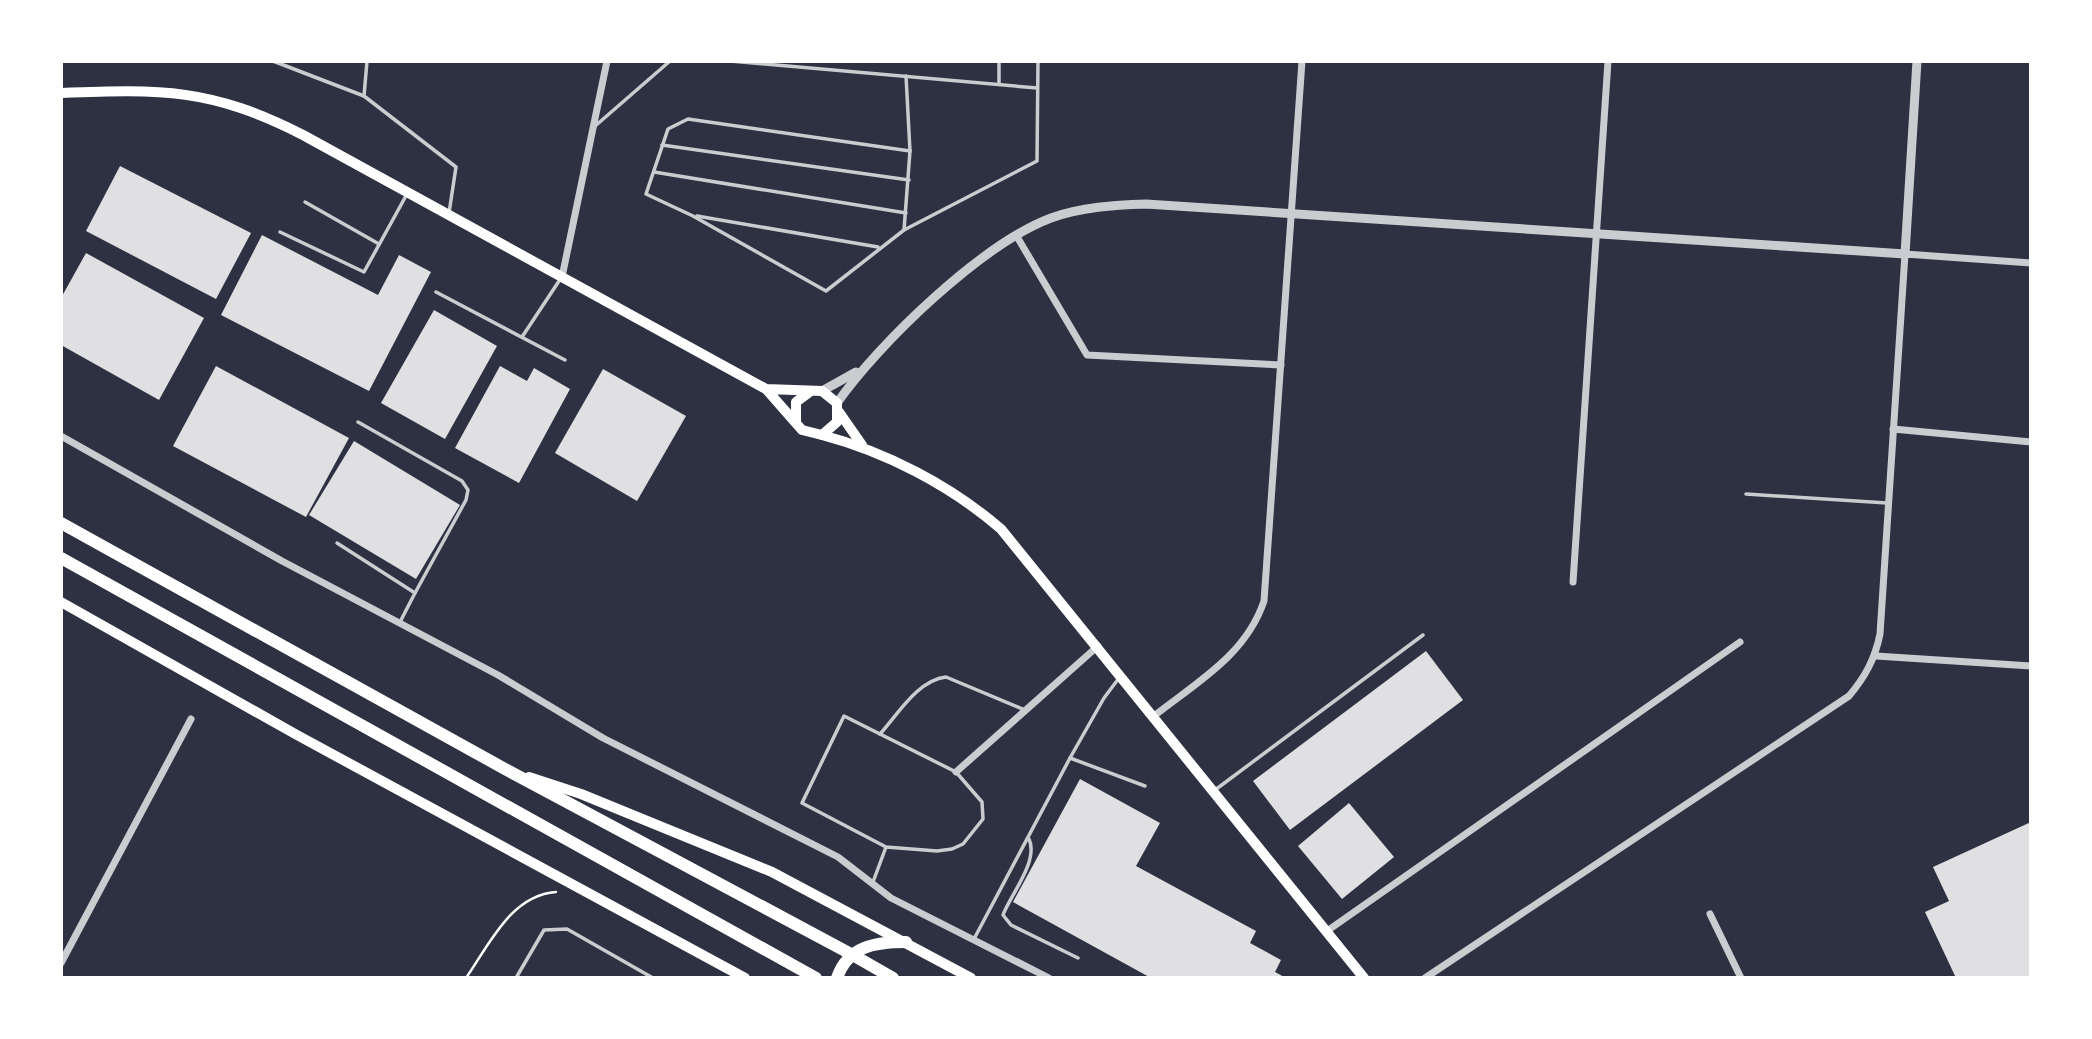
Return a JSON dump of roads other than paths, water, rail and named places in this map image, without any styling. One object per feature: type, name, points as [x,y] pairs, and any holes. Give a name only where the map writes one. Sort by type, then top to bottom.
[{"type":"highway","points":[[61,523],[505,769],[892,978]]},
{"type":"highway","points":[[61,558],[816,978]]},
{"type":"highway","points":[[838,978],[851,954],[871,944],[906,942]]},
{"type":"main road","points":[[61,93],[158,90],[223,101],[275,120],[766,389],[796,422],[811,434],[862,445],[931,481],[981,512],[1019,548],[1364,978]]},
{"type":"main road","points":[[766,389],[817,390],[838,407],[862,445]]},
{"type":"main road","points":[[796,422],[796,402],[817,390]]},
{"type":"main road","points":[[822,435],[831,430],[838,407]]},
{"type":"main road","points":[[61,602],[745,978]]},
{"type":"main road","points":[[505,769],[581,794],[725,851],[807,888],[971,978]]},
{"type":"street","points":[[562,276],[607,61]]},
{"type":"street","points":[[1154,716],[1231,657],[1257,622],[1267,580],[1301,61]]},
{"type":"street","points":[[1573,582],[1608,61]]},
{"type":"street","points":[[1425,978],[1832,709],[1863,680],[1876,656],[1889,503],[1917,61]]},
{"type":"street","points":[[838,407],[861,369],[971,267],[1016,236],[1052,217],[1113,205],[1146,204],[2031,263]]},
{"type":"street","points":[[1016,236],[1087,355],[1281,365]]},
{"type":"street","points":[[817,390],[861,369]]},
{"type":"street","points":[[1893,429],[2031,442]]},
{"type":"street","points":[[61,436],[498,676],[641,759],[838,857],[891,898],[1049,978]]},
{"type":"street","points":[[1327,931],[1741,642]]},
{"type":"street","points":[[956,772],[1098,646]]},
{"type":"street","points":[[1876,656],[2031,666]]},
{"type":"street","points":[[61,963],[191,719]]},
{"type":"street","points":[[1710,914],[1741,978]]},
{"type":"lane","points":[[273,61],[364,96],[456,167],[448,215]]},
{"type":"lane","points":[[364,96],[367,61]]},
{"type":"lane","points":[[593,128],[670,61]]},
{"type":"lane","points":[[730,61],[1037,88]]},
{"type":"lane","points":[[999,61],[999,84]]},
{"type":"lane","points":[[911,151],[688,119],[667,129],[646,194],[693,216],[826,291],[878,247],[904,230],[1037,161],[1038,61]]},
{"type":"lane","points":[[904,230],[911,151],[906,76]]},
{"type":"lane","points":[[662,145],[909,180]]},
{"type":"lane","points":[[654,172],[906,213]]},
{"type":"lane","points":[[280,232],[360,273],[368,269],[408,192]]},
{"type":"lane","points":[[305,202],[380,244]]},
{"type":"lane","points":[[693,216],[878,247]]},
{"type":"lane","points":[[522,337],[562,276]]},
{"type":"lane","points":[[436,292],[565,360]]},
{"type":"lane","points":[[358,422],[463,481],[468,490],[466,500],[399,624]]},
{"type":"lane","points":[[1746,494],[1889,503]]},
{"type":"lane","points":[[337,543],[415,593]]},
{"type":"lane","points":[[1214,790],[1423,635]]},
{"type":"lane","points":[[974,939],[1070,758],[1104,698],[1121,676]]},
{"type":"lane","points":[[880,734],[923,685],[937,678],[946,677],[1025,710]]},
{"type":"lane","points":[[844,716],[956,772],[982,802],[983,818],[963,844],[937,851],[886,847],[802,803],[844,716]]},
{"type":"lane","points":[[1070,758],[1145,786]]},
{"type":"lane","points":[[1028,839],[1032,848],[1028,862],[1003,915],[1011,925],[1078,958]]},
{"type":"lane","points":[[873,884],[886,847]]},
{"type":"lane","points":[[516,978],[544,930],[554,927],[567,929],[653,978]]}]
